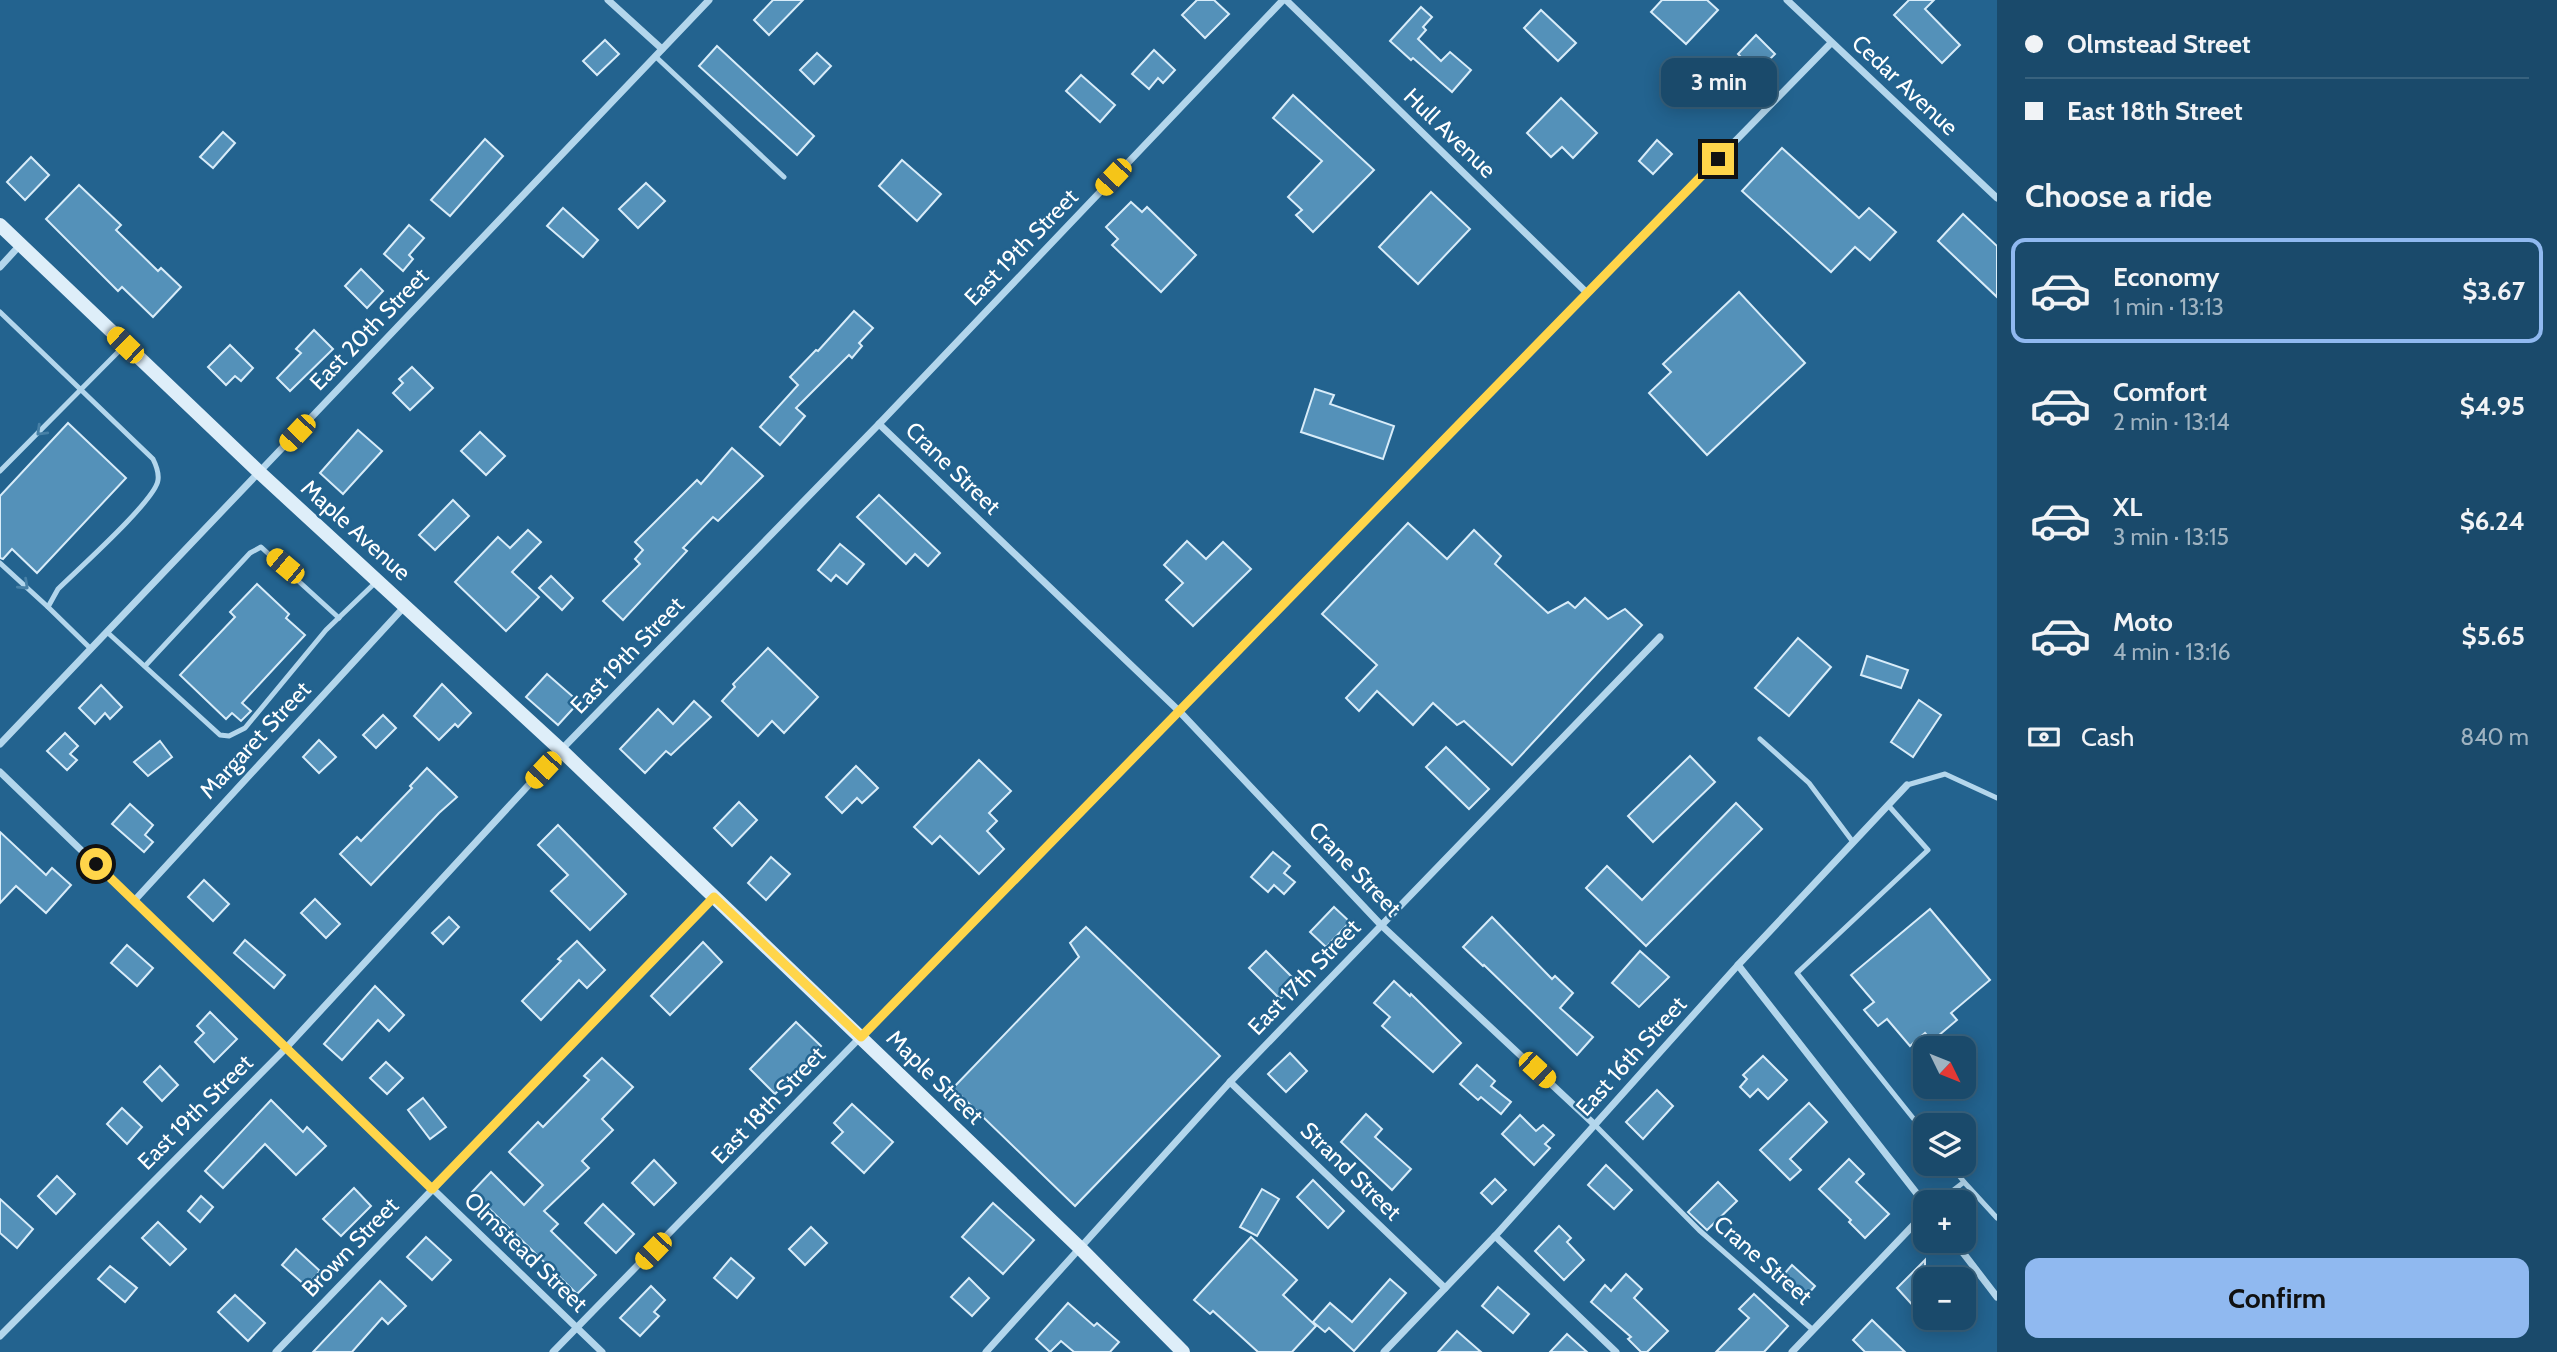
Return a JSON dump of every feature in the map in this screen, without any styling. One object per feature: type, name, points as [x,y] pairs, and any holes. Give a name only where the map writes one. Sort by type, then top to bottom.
[{"type":"main road","name":"Maple Avenue","points":[[0,225],[259,472],[561,750]]},
{"type":"main road","name":"Maple Street","points":[[561,750],[1081,1249],[1183,1352]]},
{"type":"street","points":[[608,0],[662,49]]},
{"type":"street","name":"East 20th Street","points":[[0,744],[709,0]]},
{"type":"street","name":"Hull Avenue","points":[[1284,0],[1587,293]]},
{"type":"street","name":"East 19th Street","points":[[0,1336],[286,1048],[561,750],[1284,0]]},
{"type":"street","name":"Cedar Avenue","points":[[1787,0],[1997,198]]},
{"type":"street","name":"East 18th Street","points":[[553,1352],[1831,43]]},
{"type":"street","points":[[0,267],[20,245]]},
{"type":"street","name":"Crane Street","points":[[878,424],[1179,711],[1381,925],[1595,1125]]},
{"type":"street","name":"Margaret Street","points":[[134,901],[405,605]]},
{"type":"street","name":"East 17th Street","points":[[986,1352],[1230,1082],[1660,637]]},
{"type":"street","name":"Olmstead Street","points":[[0,772],[602,1352]]},
{"type":"street","name":"East 16th Street","points":[[1387,1351],[1495,1236],[1738,965],[1907,785]]},
{"type":"street","name":"Brown Street","points":[[276,1352],[714,897]]},
{"type":"street","points":[[1738,965],[1914,1190]]},
{"type":"street","name":"Strand Street","points":[[1230,1082],[1445,1288]]},
{"type":"street","points":[[1792,1352],[1913,1226]]},
{"type":"street","points":[[1495,1236],[1616,1352]]},
{"type":"street","points":[[1963,1253],[1997,1297]]},
{"type":"lane","points":[[655,56],[784,177]]},
{"type":"lane","points":[[0,312],[153,459],[159,482],[145,502],[58,589],[48,607]]},
{"type":"lane","points":[[0,471],[125,345]]},
{"type":"lane","points":[[145,666],[250,553],[261,547],[339,618]]},
{"type":"lane","points":[[0,563],[91,649]]},
{"type":"lane","points":[[107,632],[220,735],[229,736],[245,728],[326,630],[378,580]]},
{"type":"lane","points":[[1760,739],[1809,783],[1853,842]]},
{"type":"lane","points":[[1907,785],[1945,774],[1997,798]]},
{"type":"lane","points":[[1888,805],[1928,850],[1797,973],[1913,1118]]},
{"type":"lane","name":"Crane Street","points":[[1595,1125],[1699,1230],[1813,1330]]},
{"type":"lane","points":[[1959,1176],[1997,1218]]},
{"type":"lane","points":[[1954,1190],[1964,1182]]},
{"type":"building","points":[[773,0],[803,0],[769,35],[754,20]]},
{"type":"building","points":[[1197,0],[1214,0],[1229,14],[1205,38],[1182,15]]},
{"type":"building","points":[[1662,0],[1707,0],[1718,10],[1686,44],[1651,12]]},
{"type":"building","points":[[1909,0],[1934,0],[1925,9],[1960,45],[1942,63],[1894,15]]},
{"type":"building","points":[[1421,7],[1432,17],[1423,27],[1426,30],[1418,39],[1441,61],[1450,52],[1471,70],[1452,92],[1390,41]]},
{"type":"building","points":[[1541,10],[1576,43],[1558,61],[1524,28]]},
{"type":"building","points":[[1756,35],[1775,54],[1744,85],[1749,90],[1734,106],[1715,88],[1743,59],[1738,54]]},
{"type":"building","points":[[605,40],[619,54],[597,75],[583,61]]},
{"type":"building","points":[[717,46],[814,136],[797,155],[699,66]]},
{"type":"building","points":[[1154,50],[1175,70],[1163,83],[1158,78],[1149,89],[1132,74]]},
{"type":"building","points":[[817,53],[831,66],[814,84],[800,70]]},
{"type":"building","points":[[1081,75],[1115,105],[1100,122],[1066,91]]},
{"type":"building","points":[[1293,95],[1374,170],[1313,232],[1296,215],[1302,210],[1288,197],[1322,161],[1273,118]]},
{"type":"building","points":[[1561,98],[1597,133],[1573,158],[1562,147],[1551,157],[1527,133]]},
{"type":"building","points":[[223,132],[235,143],[213,168],[200,157]]},
{"type":"building","points":[[485,139],[503,156],[450,216],[431,200]]},
{"type":"building","points":[[1657,140],[1672,154],[1653,174],[1639,161]]},
{"type":"building","points":[[1782,148],[1859,218],[1869,208],[1896,232],[1870,260],[1855,247],[1831,272],[1742,191]]},
{"type":"building","points":[[31,157],[49,175],[25,200],[7,182]]},
{"type":"building","points":[[902,160],[941,194],[917,221],[879,186]]},
{"type":"building","points":[[646,183],[665,201],[638,228],[619,209]]},
{"type":"building","points":[[79,185],[121,225],[116,230],[158,271],[161,268],[181,287],[153,317],[122,287],[118,291],[46,219]]},
{"type":"building","points":[[1431,192],[1470,229],[1418,284],[1379,247]]},
{"type":"building","points":[[1131,202],[1142,212],[1147,207],[1196,255],[1161,292],[1112,245],[1118,239],[1106,227]]},
{"type":"building","points":[[563,208],[598,240],[583,257],[547,226]]},
{"type":"building","points":[[1963,214],[1997,246],[1997,297],[1938,241]]},
{"type":"building","points":[[409,225],[424,238],[409,255],[413,259],[403,271],[384,254]]},
{"type":"building","points":[[361,269],[383,291],[367,308],[345,286]]},
{"type":"building","points":[[1739,292],[1805,363],[1707,455],[1649,393],[1671,372],[1663,364]]},
{"type":"building","points":[[854,311],[873,328],[859,343],[862,346],[852,358],[849,355],[796,408],[805,416],[780,445],[760,427],[798,385],[790,377]]},
{"type":"building","points":[[314,330],[333,349],[290,391],[277,378],[301,353],[296,349]]},
{"type":"building","points":[[230,345],[253,368],[241,381],[235,376],[226,385],[208,367]]},
{"type":"building","points":[[412,367],[433,388],[410,410],[393,393],[403,383],[399,379]]},
{"type":"building","points":[[1315,389],[1334,395],[1330,404],[1394,426],[1383,459],[1301,432]]},
{"type":"building","points":[[68,423],[126,478],[37,573],[12,549],[3,559],[0,558],[0,496]]},
{"type":"building","points":[[358,430],[382,451],[343,494],[320,473]]},
{"type":"building","points":[[480,432],[505,456],[486,475],[461,451]]},
{"type":"building","points":[[732,448],[763,476],[718,521],[713,517],[683,548],[687,551],[623,620],[603,601],[640,564],[635,559],[643,550],[635,542],[697,480],[701,484]]},
{"type":"building","points":[[879,495],[940,553],[928,566],[915,554],[906,564],[857,517]]},
{"type":"building","points":[[453,500],[469,516],[435,550],[419,535]]},
{"type":"building","points":[[1408,523],[1447,559],[1474,530],[1501,556],[1495,564],[1548,613],[1568,602],[1575,608],[1585,598],[1608,619],[1625,609],[1642,625],[1512,765],[1464,721],[1457,725],[1433,703],[1413,725],[1377,691],[1359,711],[1346,698],[1377,665],[1322,614]]},
{"type":"building","points":[[528,530],[541,542],[512,572],[539,597],[506,631],[455,582],[498,537],[510,548]]},
{"type":"building","points":[[1187,541],[1206,559],[1223,542],[1251,569],[1193,626],[1166,600],[1183,583],[1164,565]]},
{"type":"building","points":[[840,544],[864,564],[847,584],[836,575],[831,581],[818,570]]},
{"type":"building","points":[[551,576],[573,598],[562,610],[539,588]]},
{"type":"building","points":[[257,584],[289,614],[286,618],[305,635],[242,703],[251,711],[241,721],[232,713],[226,719],[180,675],[235,617],[230,612]]},
{"type":"building","points":[[1798,638],[1831,667],[1789,716],[1755,688]]},
{"type":"building","points":[[768,648],[818,697],[784,733],[772,721],[758,736],[722,701],[735,687],[733,684]]},
{"type":"building","points":[[1867,656],[1908,670],[1901,688],[1861,675]]},
{"type":"building","points":[[547,674],[579,702],[558,725],[526,697]]},
{"type":"building","points":[[442,684],[471,713],[458,727],[455,724],[439,740],[414,716]]},
{"type":"building","points":[[101,685],[122,707],[110,719],[105,713],[95,724],[79,708]]},
{"type":"building","points":[[1919,700],[1941,715],[1913,757],[1891,742]]},
{"type":"building","points":[[694,701],[711,717],[671,755],[666,751],[645,773],[620,749],[658,709],[673,724]]},
{"type":"building","points":[[383,715],[396,728],[376,748],[363,735]]},
{"type":"building","points":[[65,733],[78,746],[70,754],[77,760],[67,770],[47,751]]},
{"type":"building","points":[[319,740],[336,757],[319,773],[303,757]]},
{"type":"building","points":[[160,741],[172,757],[148,776],[134,762]]},
{"type":"building","points":[[1446,747],[1489,789],[1469,809],[1426,767]]},
{"type":"building","points":[[1690,756],[1715,782],[1653,842],[1628,816]]},
{"type":"building","points":[[979,760],[1011,791],[989,813],[997,821],[987,831],[1004,849],[979,874],[940,836],[932,844],[914,827]]},
{"type":"building","points":[[856,766],[878,788],[862,803],[857,798],[842,813],[826,797]]},
{"type":"building","points":[[427,768],[457,797],[371,885],[340,854],[357,837],[361,841],[412,788],[410,786]]},
{"type":"building","points":[[739,802],[757,820],[732,846],[714,828]]},
{"type":"building","points":[[1736,803],[1762,829],[1646,946],[1586,888],[1607,866],[1642,900]]},
{"type":"building","points":[[130,804],[153,825],[145,835],[153,842],[144,852],[112,824]]},
{"type":"building","points":[[558,825],[626,894],[590,930],[551,891],[568,875],[538,845]]},
{"type":"building","points":[[0,832],[46,875],[52,868],[71,885],[46,913],[16,886],[0,903]]},
{"type":"building","points":[[1273,852],[1290,866],[1284,873],[1295,882],[1284,894],[1274,885],[1268,892],[1251,877]]},
{"type":"building","points":[[771,857],[790,874],[766,900],[748,883]]},
{"type":"building","points":[[204,880],[229,904],[213,921],[188,897]]},
{"type":"building","points":[[315,899],[340,924],[326,938],[301,913]]},
{"type":"building","points":[[1334,907],[1350,922],[1326,947],[1310,932]]},
{"type":"building","points":[[1930,909],[1990,980],[1951,1013],[1957,1020],[1938,1036],[1928,1036],[1925,1033],[1913,1036],[1913,1043],[1910,1046],[1887,1019],[1878,1026],[1864,1010],[1874,1002],[1851,975]]},
{"type":"building","points":[[449,917],[459,927],[443,944],[432,933]]},
{"type":"building","points":[[1492,917],[1552,979],[1555,976],[1573,993],[1560,1008],[1593,1037],[1577,1055],[1463,947]]},
{"type":"building","points":[[1086,927],[1220,1056],[1075,1206],[953,1088],[1079,957],[1070,943]]},
{"type":"building","points":[[245,940],[285,975],[274,988],[234,953]]},
{"type":"building","points":[[577,941],[605,970],[587,988],[579,980],[541,1020],[522,1001]]},
{"type":"building","points":[[703,942],[722,962],[670,1015],[651,996]]},
{"type":"building","points":[[127,945],[153,968],[137,986],[111,963]]},
{"type":"building","points":[[1266,951],[1297,982],[1280,999],[1249,968]]},
{"type":"building","points":[[1640,951],[1669,977],[1639,1007],[1612,983]]},
{"type":"building","points":[[1394,981],[1461,1043],[1433,1072],[1382,1026],[1390,1017],[1374,1003]]},
{"type":"building","points":[[375,986],[404,1015],[389,1031],[378,1020],[342,1060],[324,1044]]},
{"type":"building","points":[[210,1012],[237,1039],[214,1062],[195,1042],[204,1033],[197,1026]]},
{"type":"building","points":[[796,1022],[821,1046],[775,1094],[750,1069]]},
{"type":"building","points":[[1290,1053],[1307,1071],[1286,1092],[1268,1074]]},
{"type":"building","points":[[1763,1056],[1787,1080],[1768,1099],[1758,1089],[1750,1097],[1740,1087],[1747,1079],[1743,1075]]},
{"type":"building","points":[[602,1058],[633,1087],[602,1119],[613,1130],[582,1161],[589,1168],[544,1211],[558,1224],[551,1231],[596,1275],[577,1294],[472,1192],[491,1172],[524,1205],[543,1185],[509,1152],[538,1122],[543,1127],[589,1080],[584,1076]]},
{"type":"building","points":[[386,1062],[403,1078],[387,1094],[370,1078]]},
{"type":"building","points":[[1477,1065],[1495,1081],[1491,1086],[1511,1102],[1501,1114],[1481,1097],[1478,1100],[1460,1084]]},
{"type":"building","points":[[160,1066],[178,1085],[162,1101],[144,1082]]},
{"type":"building","points":[[1657,1090],[1673,1106],[1643,1139],[1626,1122]]},
{"type":"building","points":[[423,1098],[446,1127],[430,1139],[408,1110]]},
{"type":"building","points":[[271,1100],[303,1132],[307,1127],[326,1146],[296,1175],[265,1144],[223,1188],[205,1171]]},
{"type":"building","points":[[1809,1103],[1827,1122],[1790,1159],[1801,1170],[1790,1180],[1760,1150]]},
{"type":"building","points":[[852,1104],[893,1142],[864,1173],[832,1143],[843,1132],[834,1123]]},
{"type":"building","points":[[122,1108],[142,1127],[127,1144],[107,1124]]},
{"type":"building","points":[[1366,1114],[1382,1129],[1375,1137],[1411,1169],[1392,1190],[1341,1142]]},
{"type":"building","points":[[1520,1115],[1536,1131],[1543,1125],[1554,1135],[1545,1144],[1550,1148],[1534,1165],[1502,1134]]},
{"type":"building","points":[[1849,1159],[1864,1174],[1856,1182],[1889,1214],[1865,1238],[1849,1222],[1851,1220],[1819,1189]]},
{"type":"building","points":[[654,1160],[676,1183],[654,1205],[632,1183]]},
{"type":"building","points":[[1606,1165],[1632,1190],[1614,1209],[1588,1185]]},
{"type":"building","points":[[57,1176],[75,1194],[56,1214],[38,1196]]},
{"type":"building","points":[[1495,1179],[1506,1190],[1492,1204],[1481,1193]]},
{"type":"building","points":[[1313,1180],[1344,1211],[1328,1228],[1297,1197]]},
{"type":"building","points":[[1718,1182],[1737,1201],[1707,1230],[1688,1212]]},
{"type":"building","points":[[354,1188],[371,1206],[341,1236],[323,1219]]},
{"type":"building","points":[[1262,1189],[1279,1199],[1257,1236],[1240,1227]]},
{"type":"building","points":[[201,1196],[213,1207],[200,1222],[188,1211]]},
{"type":"building","points":[[0,1199],[33,1229],[17,1248],[0,1233]]},
{"type":"building","points":[[993,1203],[1034,1240],[1003,1274],[962,1237]]},
{"type":"building","points":[[603,1204],[634,1234],[616,1253],[585,1223]]},
{"type":"building","points":[[158,1222],[186,1249],[170,1265],[142,1238]]},
{"type":"building","points":[[1559,1226],[1571,1238],[1567,1242],[1584,1260],[1564,1280],[1535,1251]]},
{"type":"building","points":[[811,1227],[827,1243],[805,1265],[789,1249]]},
{"type":"building","points":[[426,1237],[451,1260],[432,1280],[407,1257]]},
{"type":"building","points":[[1251,1237],[1297,1280],[1283,1295],[1316,1326],[1292,1352],[1258,1352],[1213,1311],[1210,1314],[1194,1300]]},
{"type":"building","points":[[296,1249],[320,1271],[306,1286],[282,1265]]},
{"type":"building","points":[[731,1258],[754,1278],[737,1298],[714,1278]]},
{"type":"building","points":[[1792,1265],[1815,1286],[1802,1301],[1779,1280]]},
{"type":"building","points":[[110,1266],[137,1288],[125,1302],[98,1279]]},
{"type":"building","points":[[1913,1272],[1913,1306],[1897,1288]]},
{"type":"building","points":[[1626,1274],[1642,1289],[1634,1298],[1668,1331],[1647,1352],[1641,1352],[1628,1339],[1631,1337],[1591,1302],[1605,1285],[1611,1291]]},
{"type":"building","points":[[969,1278],[989,1298],[972,1316],[951,1297]]},
{"type":"building","points":[[1390,1279],[1406,1293],[1354,1351],[1329,1328],[1325,1332],[1313,1322],[1330,1303],[1352,1322]]},
{"type":"building","points":[[380,1281],[406,1306],[388,1324],[382,1318],[352,1352],[313,1352]]},
{"type":"building","points":[[651,1286],[665,1300],[654,1312],[659,1316],[640,1336],[620,1318]]},
{"type":"building","points":[[1498,1287],[1529,1314],[1513,1333],[1482,1306]]},
{"type":"building","points":[[1754,1294],[1788,1326],[1764,1352],[1716,1352],[1749,1318],[1739,1309]]},
{"type":"building","points":[[235,1295],[265,1323],[248,1341],[218,1312]]},
{"type":"building","points":[[1068,1303],[1094,1326],[1097,1323],[1119,1342],[1110,1352],[1074,1352],[1061,1341],[1050,1352],[1036,1339]]},
{"type":"building","points":[[1872,1320],[1905,1352],[1865,1352],[1853,1340]]},
{"type":"building","points":[[1457,1331],[1481,1352],[1438,1352]]},
{"type":"building","points":[[1567,1334],[1587,1352],[1550,1352]]},
{"type":"route","points":[[96,864],[432,1189],[714,897],[861,1037],[1718,159]]}]
